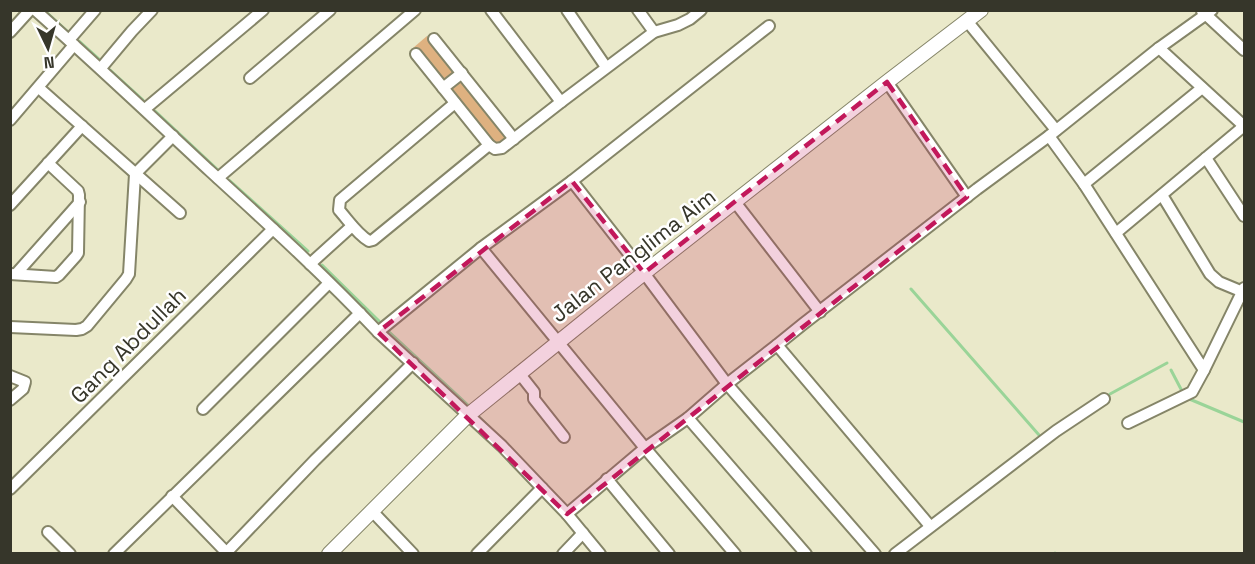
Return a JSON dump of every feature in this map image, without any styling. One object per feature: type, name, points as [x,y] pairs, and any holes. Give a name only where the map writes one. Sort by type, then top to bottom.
[{"type":"street","points":[[10,32],[30,10]]},
{"type":"street","points":[[35,10],[145,109],[310,264],[378,332],[502,446],[567,514],[600,554]]},
{"type":"street","points":[[10,120],[39,88],[95,10]]},
{"type":"street","points":[[101,68],[152,10]]},
{"type":"street","points":[[145,109],[263,10]]},
{"type":"street","points":[[250,78],[330,10]]},
{"type":"street","points":[[218,178],[415,10]]},
{"type":"street","points":[[491,10],[561,102]]},
{"type":"street","points":[[567,10],[606,67]]},
{"type":"street","points":[[638,10],[654,32]]},
{"type":"street","points":[[416,54],[489,145],[492,148],[502,148],[654,32],[678,26],[701,10]]},
{"type":"street","name":"Jalan Panglima Aim","points":[[329,554],[467,416],[644,273],[981,10]]},
{"type":"street","points":[[567,514],[645,448],[688,418],[727,384],[1207,12],[1245,50]]},
{"type":"street","points":[[967,21],[1053,133],[1204,370]]},
{"type":"street","points":[[378,332],[481,248],[572,181],[769,26]]},
{"type":"street","points":[[434,39],[514,139]]},
{"type":"street","points":[[1116,233],[1244,126],[1159,48]]},
{"type":"street","points":[[443,88],[462,73]]},
{"type":"street","points":[[887,82],[967,197]]},
{"type":"street","points":[[39,88],[180,213]]},
{"type":"street","points":[[1084,184],[1202,88]]},
{"type":"street","points":[[455,103],[340,200],[339,210],[365,239],[373,240],[489,145]]},
{"type":"street","points":[[10,205],[82,126]]},
{"type":"street","points":[[10,327],[82,329],[87,326],[126,279],[130,269],[135,174],[173,136]]},
{"type":"street","points":[[1206,158],[1245,216]]},
{"type":"street","points":[[13,274],[49,278],[60,275],[78,253],[80,202],[78,191],[48,162]]},
{"type":"street","points":[[572,181],[727,384],[874,554]]},
{"type":"street","points":[[1128,423],[1185,396],[1195,388],[1244,290],[1219,282],[1210,274],[1162,195]]},
{"type":"street","points":[[13,274],[80,202]]},
{"type":"street","points":[[735,202],[820,312]]},
{"type":"street","points":[[310,264],[352,226]]},
{"type":"street","name":"Gang Abdullah","points":[[10,489],[273,229]]},
{"type":"street","points":[[481,248],[735,554]]},
{"type":"street","points":[[203,409],[329,283]]},
{"type":"street","points":[[114,554],[360,313]]},
{"type":"street","points":[[777,345],[930,526]]},
{"type":"street","points":[[172,496],[226,553],[315,460],[413,363]]},
{"type":"street","points":[[519,373],[534,392],[534,399],[564,437]]},
{"type":"street","points":[[10,376],[25,382],[23,389],[10,400]]},
{"type":"street","points":[[895,554],[1056,431],[1104,399]]},
{"type":"street","points":[[688,418],[806,554]]},
{"type":"street","points":[[607,479],[669,554]]},
{"type":"street","points":[[477,554],[542,488]]},
{"type":"street","points":[[372,512],[413,554]]},
{"type":"street","points":[[48,532],[70,554]]},
{"type":"street","points":[[563,554],[583,533]]},
{"type":"highlighted area","points":[[887,82],[967,197],[567,514],[378,332],[572,181],[644,273]]},
{"type":"shaded area","points":[[427,36],[509,135],[495,146],[413,48]]},
{"type":"waterway","points":[[44,10],[67,31]]},
{"type":"waterway","points":[[79,41],[99,59]]},
{"type":"waterway","points":[[110,70],[143,100]]},
{"type":"waterway","points":[[155,111],[219,171]]},
{"type":"waterway","points":[[229,180],[308,251]]},
{"type":"waterway","points":[[322,265],[379,321]]},
{"type":"waterway","points":[[911,289],[1039,435]]},
{"type":"waterway","points":[[386,329],[470,407]]},
{"type":"waterway","points":[[1110,394],[1167,363]]},
{"type":"waterway","points":[[1171,370],[1183,393]]},
{"type":"waterway","points":[[1187,398],[1244,422]]},
{"type":"waterway","points":[[479,417],[490,428]]}]
